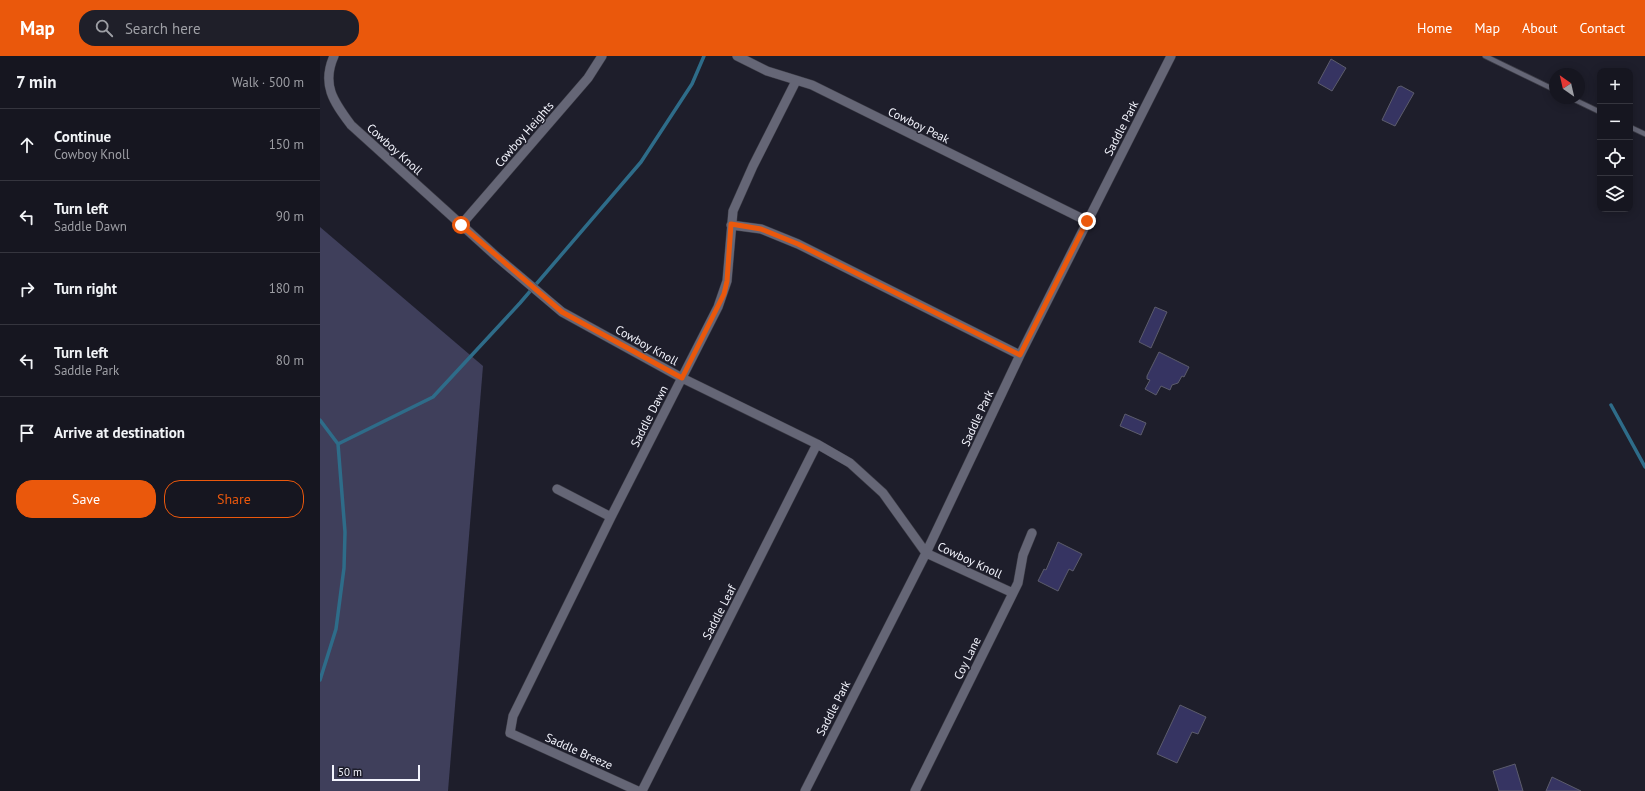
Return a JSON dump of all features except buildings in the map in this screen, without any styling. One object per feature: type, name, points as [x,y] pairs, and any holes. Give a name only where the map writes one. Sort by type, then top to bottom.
[{"type":"street","name":"Cowboy Knoll","points":[[334,56],[328,75],[330,89],[335,104],[351,125],[461,225],[562,312],[682,378],[817,444],[850,463],[883,493],[926,553],[1013,593]]},
{"type":"street","name":"Cowboy Heights","points":[[461,225],[588,78],[602,56]]},
{"type":"street","name":"Cowboy Peak","points":[[737,56],[767,71],[812,85],[1087,221]]},
{"type":"street","name":"Saddle Park","points":[[805,791],[926,553],[1020,355],[1171,56]]},
{"type":"street","name":"Saddle Dawn","points":[[510,733],[513,716],[611,517],[724,294],[727,281],[731,224],[737,199],[796,81]]},
{"type":"street","points":[[731,224],[761,229],[798,244],[1020,355]]},
{"type":"street","name":"Saddle Leaf","points":[[642,791],[817,444]]},
{"type":"street","points":[[557,489],[611,517]]},
{"type":"street","name":"Coy Lane","points":[[915,791],[1018,583],[1023,555],[1032,533]]},
{"type":"street","name":"Saddle Breeze","points":[[510,733],[638,791]]},
{"type":"lane","points":[[1485,56],[1549,87]]},
{"type":"lane","points":[[1583,104],[1597,111]]},
{"type":"lane","points":[[1633,128],[1645,134]]},
{"type":"shaded area","points":[[320,227],[483,366],[448,791],[320,791]]},
{"type":"waterway","points":[[338,444],[433,397],[520,303],[641,162],[692,84],[704,56]]},
{"type":"waterway","points":[[1611,405],[1645,467]]},
{"type":"waterway","points":[[320,420],[338,444],[345,532],[344,568],[336,629],[320,680]]},
{"type":"route","points":[[461,225],[562,312],[682,378],[724,294],[727,281],[731,224],[761,229],[798,244],[1020,355],[1087,221]]}]
